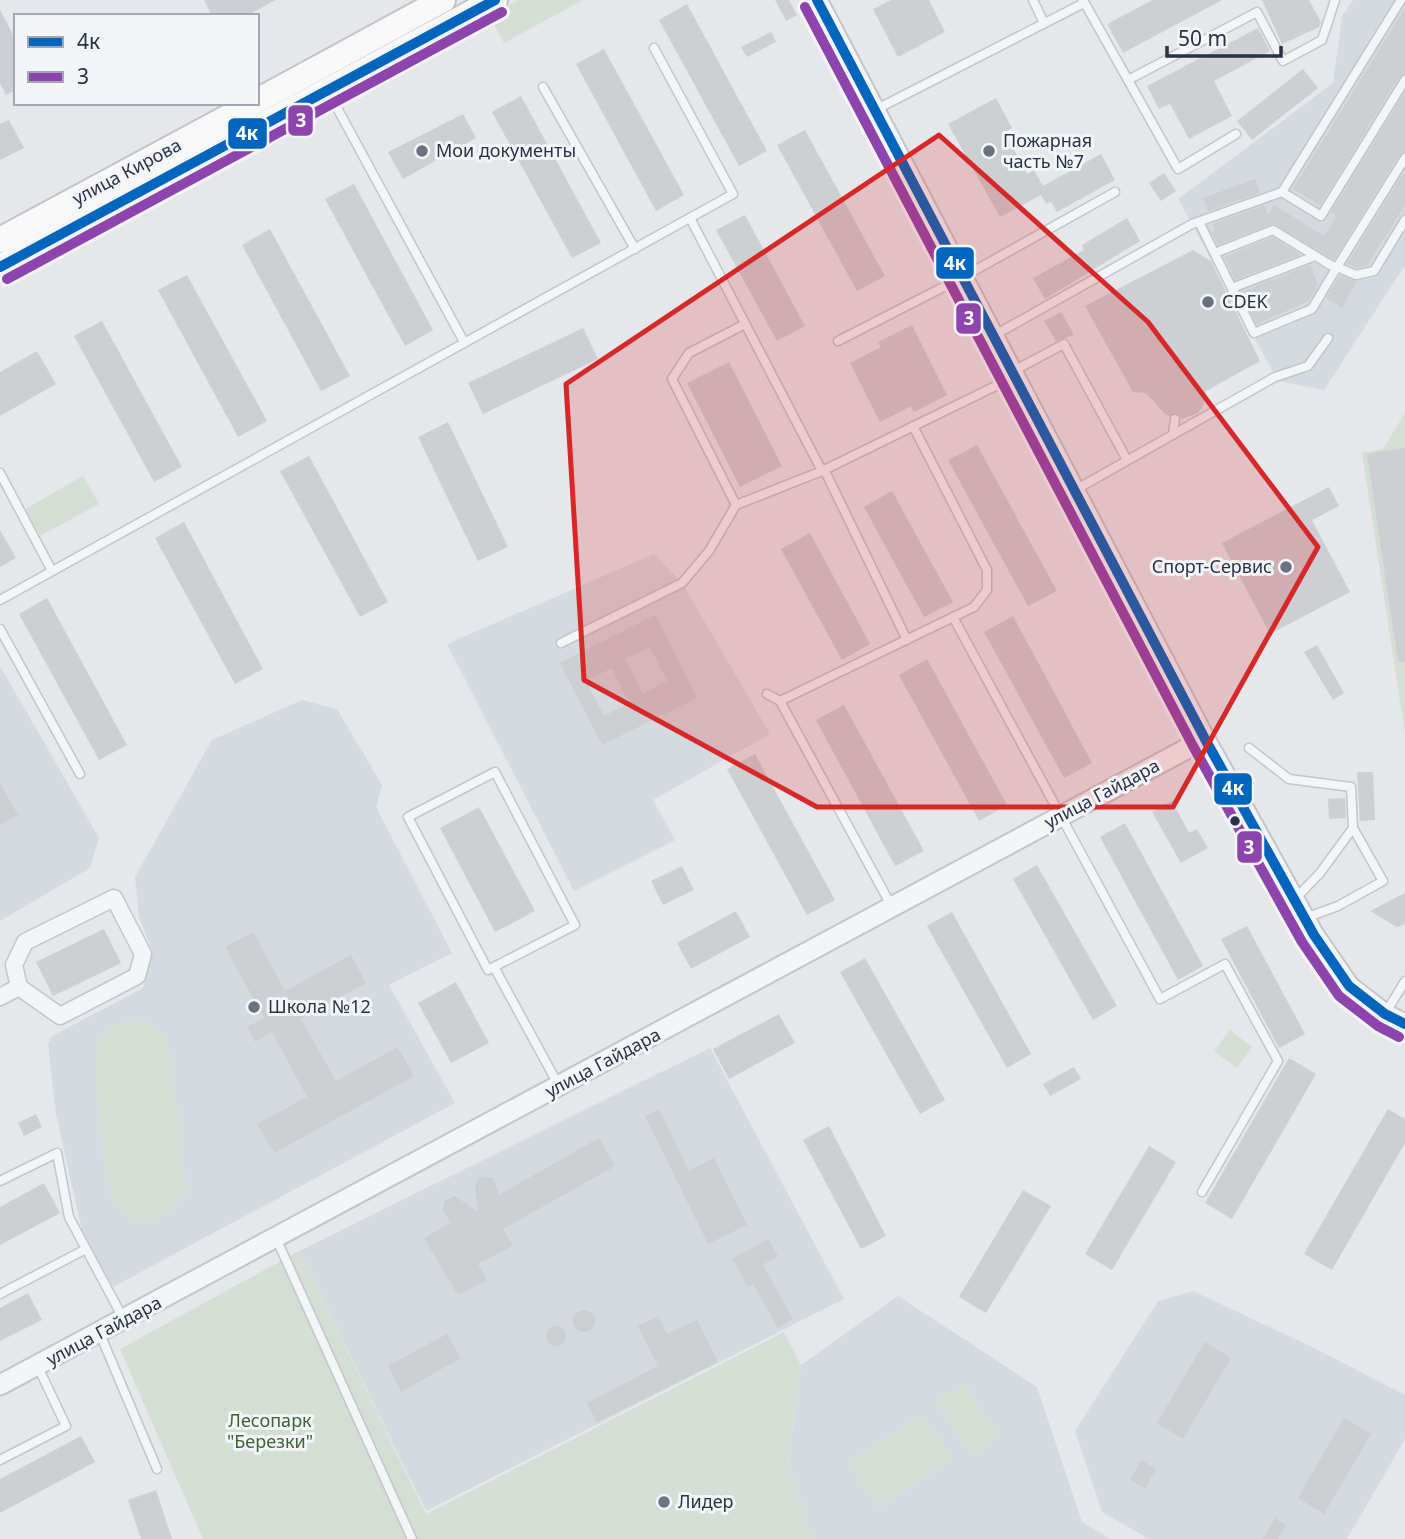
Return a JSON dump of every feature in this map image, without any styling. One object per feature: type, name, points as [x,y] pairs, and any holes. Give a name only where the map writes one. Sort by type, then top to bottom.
[{"type":"main road","name":"улица Кирова","points":[[259,100],[443,0]]},
{"type":"main road","name":"улица Кирова","points":[[0,267],[495,0]]},
{"type":"main road","name":"улица Кирова","points":[[0,240],[249,105]]},
{"type":"street","points":[[817,0],[1205,739],[1305,918],[1349,986],[1385,1014],[1405,1024]]},
{"type":"street","name":"улица Гайдара","points":[[0,1385],[125,1321],[1205,739]]},
{"type":"street","points":[[114,898],[143,954],[138,976],[60,1016],[19,987],[14,965],[25,942],[114,898]]},
{"type":"street","points":[[0,997],[19,987]]},
{"type":"lane","points":[[1032,0],[1045,23]]},
{"type":"lane","points":[[1128,80],[1258,12],[1283,61],[1322,40],[1335,0]]},
{"type":"lane","points":[[993,336],[1199,222],[1282,192],[1401,0]]},
{"type":"lane","points":[[875,110],[1083,1],[1178,169],[1236,134]]},
{"type":"lane","points":[[0,600],[733,194],[654,48]]},
{"type":"lane","points":[[1282,192],[1321,216],[1405,80]]},
{"type":"lane","points":[[544,87],[635,249]]},
{"type":"lane","points":[[327,91],[464,342]]},
{"type":"lane","points":[[1199,222],[1254,333],[1311,309],[1405,158]]},
{"type":"lane","points":[[838,341],[963,277],[1115,192]]},
{"type":"lane","points":[[690,219],[823,470],[906,640]]},
{"type":"lane","points":[[1215,253],[1273,230],[1315,256],[1356,275],[1374,271],[1405,220]]},
{"type":"lane","points":[[1232,288],[1315,256]]},
{"type":"lane","points":[[736,505],[672,379],[689,353],[746,324]]},
{"type":"lane","points":[[1075,490],[1275,377],[1307,366],[1328,338]]},
{"type":"lane","points":[[561,643],[682,583],[709,551],[736,505],[823,470],[913,426],[1064,344],[1127,460]]},
{"type":"lane","points":[[1173,434],[1175,419]]},
{"type":"lane","points":[[780,701],[974,607],[987,590],[987,570],[913,426]]},
{"type":"lane","points":[[0,473],[52,571]]},
{"type":"lane","points":[[953,618],[1160,999],[1225,964],[1278,1061],[1202,1192]]},
{"type":"lane","points":[[0,629],[80,774]]},
{"type":"lane","points":[[767,694],[780,701],[892,907]]},
{"type":"lane","points":[[1249,748],[1289,779],[1351,787],[1353,828],[1383,881],[1338,906],[1305,918]]},
{"type":"lane","points":[[495,772],[575,925],[494,967],[488,970],[408,817],[495,772]]},
{"type":"lane","points":[[1295,900],[1320,873],[1353,828]]},
{"type":"lane","points":[[494,967],[559,1086]]},
{"type":"lane","points":[[1385,1014],[1405,981]]},
{"type":"lane","points":[[0,1181],[57,1153],[69,1217],[125,1321]]},
{"type":"lane","points":[[276,1238],[412,1539]]},
{"type":"lane","points":[[0,1294],[86,1249]]},
{"type":"lane","points":[[100,1334],[157,1469]]},
{"type":"lane","points":[[0,1460],[66,1426],[38,1366]]},
{"type":"highlighted area","points":[[939,135],[1148,322],[1318,547],[1173,807],[817,807],[584,680],[566,384]]},
{"type":"shaded area","points":[[1353,0],[1405,0],[1405,265],[1324,390],[1278,381],[1178,199],[1333,83],[1342,17]]},
{"type":"shaded area","points":[[654,554],[682,583],[770,734],[653,800],[675,840],[574,891],[447,644]]},
{"type":"shaded area","points":[[0,666],[99,838],[90,868],[0,921]]},
{"type":"shaded area","name":"Школа №12","points":[[302,700],[337,709],[382,785],[376,807],[452,953],[389,985],[455,1103],[113,1287],[82,1231],[56,1114],[48,1044],[52,1036],[143,988],[152,950],[139,917],[135,877],[212,740]]},
{"type":"shaded area","points":[[710,1048],[844,1299],[426,1511],[299,1251]]},
{"type":"shaded area","points":[[1193,1291],[1314,1348],[1405,1395],[1405,1439],[1347,1539],[1149,1539],[1102,1512],[1075,1431],[1158,1301]]},
{"type":"shaded area","points":[[898,1296],[1037,1387],[1082,1522],[1111,1539],[812,1539],[788,1464],[801,1365]]},
{"type":"green space","points":[[519,0],[583,0],[504,43],[489,16]]},
{"type":"green space","points":[[1405,413],[1405,734],[1362,453],[1383,449]]},
{"type":"green space","points":[[83,476],[99,504],[40,536],[25,509]]},
{"type":"green space","points":[[124,1021],[149,1023],[160,1029],[170,1052],[187,1189],[173,1210],[152,1220],[140,1221],[129,1217],[112,1198],[102,1144],[97,1093],[97,1051],[99,1040],[104,1033]]},
{"type":"green space","points":[[1230,1030],[1252,1047],[1237,1068],[1214,1051]]},
{"type":"green space","name":"Лесопарк \"Березки\"","points":[[299,1251],[426,1514],[784,1332],[801,1365],[788,1463],[812,1539],[203,1539],[120,1349]]},
{"type":"green space","points":[[965,1383],[999,1437],[971,1455],[936,1401]]},
{"type":"green space","points":[[924,1414],[953,1459],[878,1508],[848,1462]]},
{"type":"building","points":[[204,0],[276,0],[250,14],[211,14]]},
{"type":"building","points":[[775,0],[789,0],[797,15],[786,21]]},
{"type":"building","points":[[891,0],[929,0],[945,32],[898,57],[873,9]]},
{"type":"building","points":[[1153,0],[1222,0],[1123,53],[1107,24]]},
{"type":"building","points":[[1262,0],[1309,0],[1321,22],[1319,27],[1282,44]]},
{"type":"building","points":[[687,4],[767,151],[739,166],[659,20]]},
{"type":"building","points":[[1405,8],[1405,74],[1399,77],[1320,205],[1293,189]]},
{"type":"building","points":[[0,10],[14,36],[14,91],[6,95],[0,83]]},
{"type":"building","points":[[1258,28],[1270,51],[1214,81],[1232,116],[1189,139],[1170,104],[1159,109],[1147,86]]},
{"type":"building","points":[[771,32],[776,42],[747,57],[741,47]]},
{"type":"building","points":[[604,49],[684,195],[656,211],[576,64]]},
{"type":"building","points":[[1303,69],[1318,88],[1252,140],[1237,121]]},
{"type":"building","points":[[1405,92],[1405,152],[1399,155],[1334,260],[1274,224],[1218,245],[1212,232],[1215,231],[1213,224],[1264,205],[1268,215],[1274,205],[1324,236],[1337,216],[1331,212]]},
{"type":"building","points":[[521,96],[601,243],[572,258],[492,112]]},
{"type":"building","name":"Пожарная часть №7","points":[[996,98],[1012,128],[1005,132],[1027,174],[1034,170],[1043,186],[1101,154],[1115,180],[1057,212],[1051,202],[1046,204],[1041,195],[1000,217],[948,124]]},
{"type":"building","name":"Мои документы","points":[[463,114],[476,138],[403,179],[388,152]]},
{"type":"building","points":[[9,120],[24,148],[0,160],[0,124]]},
{"type":"building","points":[[805,130],[885,276],[857,291],[777,145]]},
{"type":"building","points":[[1405,170],[1405,205],[1367,266],[1357,268],[1347,264]]},
{"type":"building","points":[[1164,173],[1176,191],[1161,201],[1149,183]]},
{"type":"building","points":[[1255,179],[1260,193],[1208,211],[1203,198]]},
{"type":"building","points":[[354,184],[433,330],[405,346],[325,199]]},
{"type":"building","points":[[745,215],[805,326],[777,341],[716,230]]},
{"type":"building","points":[[1127,218],[1140,241],[1045,299],[1033,278],[1084,250],[1082,245]]},
{"type":"building","points":[[270,229],[350,376],[321,391],[242,245]]},
{"type":"building","points":[[1272,237],[1301,255],[1235,280],[1224,257]]},
{"type":"building","points":[[1193,250],[1211,261],[1260,361],[1206,391],[1203,406],[1198,413],[1182,419],[1177,413],[1169,416],[1164,413],[1146,393],[1133,392],[1085,306]]},
{"type":"building","points":[[1310,265],[1318,285],[1309,301],[1257,324],[1241,292]]},
{"type":"building","points":[[187,275],[267,421],[238,437],[158,290]]},
{"type":"building","points":[[1340,275],[1357,281],[1342,308],[1326,298]]},
{"type":"building","points":[[1061,312],[1074,335],[1056,341],[1044,321]]},
{"type":"building","points":[[102,321],[182,467],[154,482],[74,336]]},
{"type":"building","points":[[912,325],[947,395],[914,412],[911,406],[880,422],[850,363],[881,347],[878,342]]},
{"type":"building","points":[[583,328],[598,359],[483,414],[468,383]]},
{"type":"building","points":[[37,351],[56,384],[0,416],[0,372]]},
{"type":"building","points":[[729,362],[782,466],[740,487],[687,383]]},
{"type":"building","points":[[448,422],[508,547],[478,561],[418,437]]},
{"type":"building","points":[[977,445],[1057,591],[1028,606],[948,460]]},
{"type":"building","points":[[1405,448],[1405,662],[1398,662],[1367,454]]},
{"type":"building","points":[[309,456],[388,602],[360,617],[280,471]]},
{"type":"building","name":"Спорт-Сервис","points":[[1329,487],[1339,506],[1312,520],[1350,592],[1270,634],[1222,543]]},
{"type":"building","points":[[892,491],[953,602],[924,617],[864,507]]},
{"type":"building","points":[[184,522],[263,669],[235,684],[155,538]]},
{"type":"building","points":[[0,530],[16,558],[0,567]]},
{"type":"building","points":[[810,533],[870,644],[842,660],[781,549]]},
{"type":"building","points":[[47,598],[127,745],[99,760],[19,614]]},
{"type":"building","points":[[655,615],[697,698],[602,745],[560,663]],"holes":[[[650,647],[667,681],[643,694],[625,659]],[[612,668],[629,703],[604,716],[586,681]]]},
{"type":"building","points":[[1013,616],[1092,763],[1064,778],[984,632]]},
{"type":"building","points":[[1317,645],[1344,693],[1333,700],[1304,652]]},
{"type":"building","points":[[927,659],[1007,805],[979,821],[899,675]]},
{"type":"building","points":[[844,705],[924,851],[895,866],[816,720]]},
{"type":"building","points":[[755,754],[835,900],[807,915],[727,769]]},
{"type":"building","points":[[1357,772],[1373,772],[1375,820],[1360,821]]},
{"type":"building","points":[[0,783],[18,815],[0,825]]},
{"type":"building","points":[[1345,798],[1346,818],[1329,819],[1328,799]]},
{"type":"building","points":[[1172,801],[1189,833],[1197,829],[1208,848],[1181,863],[1152,812]]},
{"type":"building","points":[[479,807],[535,911],[495,932],[440,828]]},
{"type":"building","points":[[1125,823],[1203,966],[1178,980],[1100,837]]},
{"type":"building","points":[[1037,865],[1117,1006],[1093,1020],[1013,879]]},
{"type":"building","points":[[682,866],[694,890],[663,905],[651,881]]},
{"type":"building","points":[[1405,893],[1405,924],[1397,927],[1370,911]]},
{"type":"building","points":[[736,911],[750,937],[691,969],[677,943]]},
{"type":"building","points":[[952,912],[1031,1054],[1007,1068],[927,926]]},
{"type":"building","points":[[1247,926],[1305,1034],[1279,1048],[1221,939]]},
{"type":"building","points":[[104,929],[121,963],[53,996],[36,962]]},
{"type":"building","points":[[253,932],[285,991],[351,955],[366,983],[301,1019],[336,1081],[398,1047],[414,1076],[274,1153],[257,1124],[307,1097],[272,1032],[255,1042],[247,1027],[264,1018],[225,947]]},
{"type":"building","points":[[865,958],[945,1100],[920,1114],[840,972]]},
{"type":"building","points":[[456,982],[489,1043],[451,1063],[418,1003]]},
{"type":"building","points":[[779,1014],[795,1043],[729,1079],[713,1049]]},
{"type":"building","points":[[1289,1058],[1316,1074],[1232,1219],[1205,1203]]},
{"type":"building","points":[[1074,1067],[1081,1079],[1050,1096],[1043,1084]]},
{"type":"building","points":[[659,1109],[689,1171],[714,1158],[747,1225],[708,1244],[645,1116]]},
{"type":"building","points":[[1388,1109],[1405,1119],[1405,1143],[1332,1270],[1304,1254]]},
{"type":"building","points":[[36,1114],[42,1127],[24,1136],[18,1123]]},
{"type":"building","points":[[829,1126],[886,1236],[861,1249],[803,1140]]},
{"type":"building","points":[[599,1138],[615,1166],[503,1229],[513,1246],[478,1264],[487,1280],[458,1295],[424,1238],[450,1223],[443,1209],[445,1200],[455,1196],[478,1212],[475,1185],[480,1176],[493,1178],[499,1195]]},
{"type":"building","points":[[1149,1146],[1176,1162],[1112,1270],[1085,1254]]},
{"type":"building","points":[[44,1183],[60,1213],[0,1245],[0,1207]]},
{"type":"building","points":[[1023,1190],[1051,1206],[986,1313],[959,1297]]},
{"type":"building","points":[[768,1239],[778,1256],[763,1265],[793,1319],[778,1328],[753,1284],[748,1287],[732,1259]]},
{"type":"building","points":[[28,1293],[42,1320],[0,1341],[0,1308]]},
{"type":"building","points":[[584,1310],[594,1317],[595,1321],[588,1331],[584,1332],[574,1325],[573,1321],[580,1311]]},
{"type":"building","points":[[658,1316],[667,1334],[697,1320],[718,1362],[597,1422],[587,1403],[658,1366],[638,1326]]},
{"type":"building","points":[[552,1326],[560,1326],[566,1336],[560,1346],[552,1346],[546,1340],[546,1332]]},
{"type":"building","points":[[447,1334],[461,1358],[401,1392],[388,1366]]},
{"type":"building","points":[[1205,1342],[1231,1358],[1183,1439],[1157,1423]]},
{"type":"building","points":[[1344,1418],[1371,1434],[1324,1514],[1298,1498]]},
{"type":"building","points":[[81,1436],[95,1462],[0,1513],[0,1479]]},
{"type":"building","points":[[1141,1460],[1156,1469],[1145,1488],[1130,1480]]},
{"type":"building","points":[[156,1490],[172,1539],[141,1539],[128,1500]]},
{"type":"building","points":[[1275,1518],[1286,1525],[1278,1539],[1263,1539]]},
{"type":"transit line","name":"4к","points":[[0,267],[495,0]]},
{"type":"transit line","name":"4к","points":[[817,0],[1205,739],[1314,935],[1349,986],[1385,1014],[1405,1024]]},
{"type":"transit line","name":"3","points":[[805,7],[1193,746],[1302,942],[1339,996],[1378,1026],[1399,1037]]},
{"type":"transit line","name":"3","points":[[7,279],[502,12]]},
{"type":"place","name":"Мои документы","points":[[422,151]]},
{"type":"place","name":"Пожарная часть №7","points":[[989,151]]},
{"type":"place","name":"CDEK","points":[[1208,302]]},
{"type":"place","name":"Спорт-Сервис","points":[[1286,567]]},
{"type":"place","name":"Школа №12","points":[[254,1007]]},
{"type":"place","name":"Лидер","points":[[664,1502]]}]
